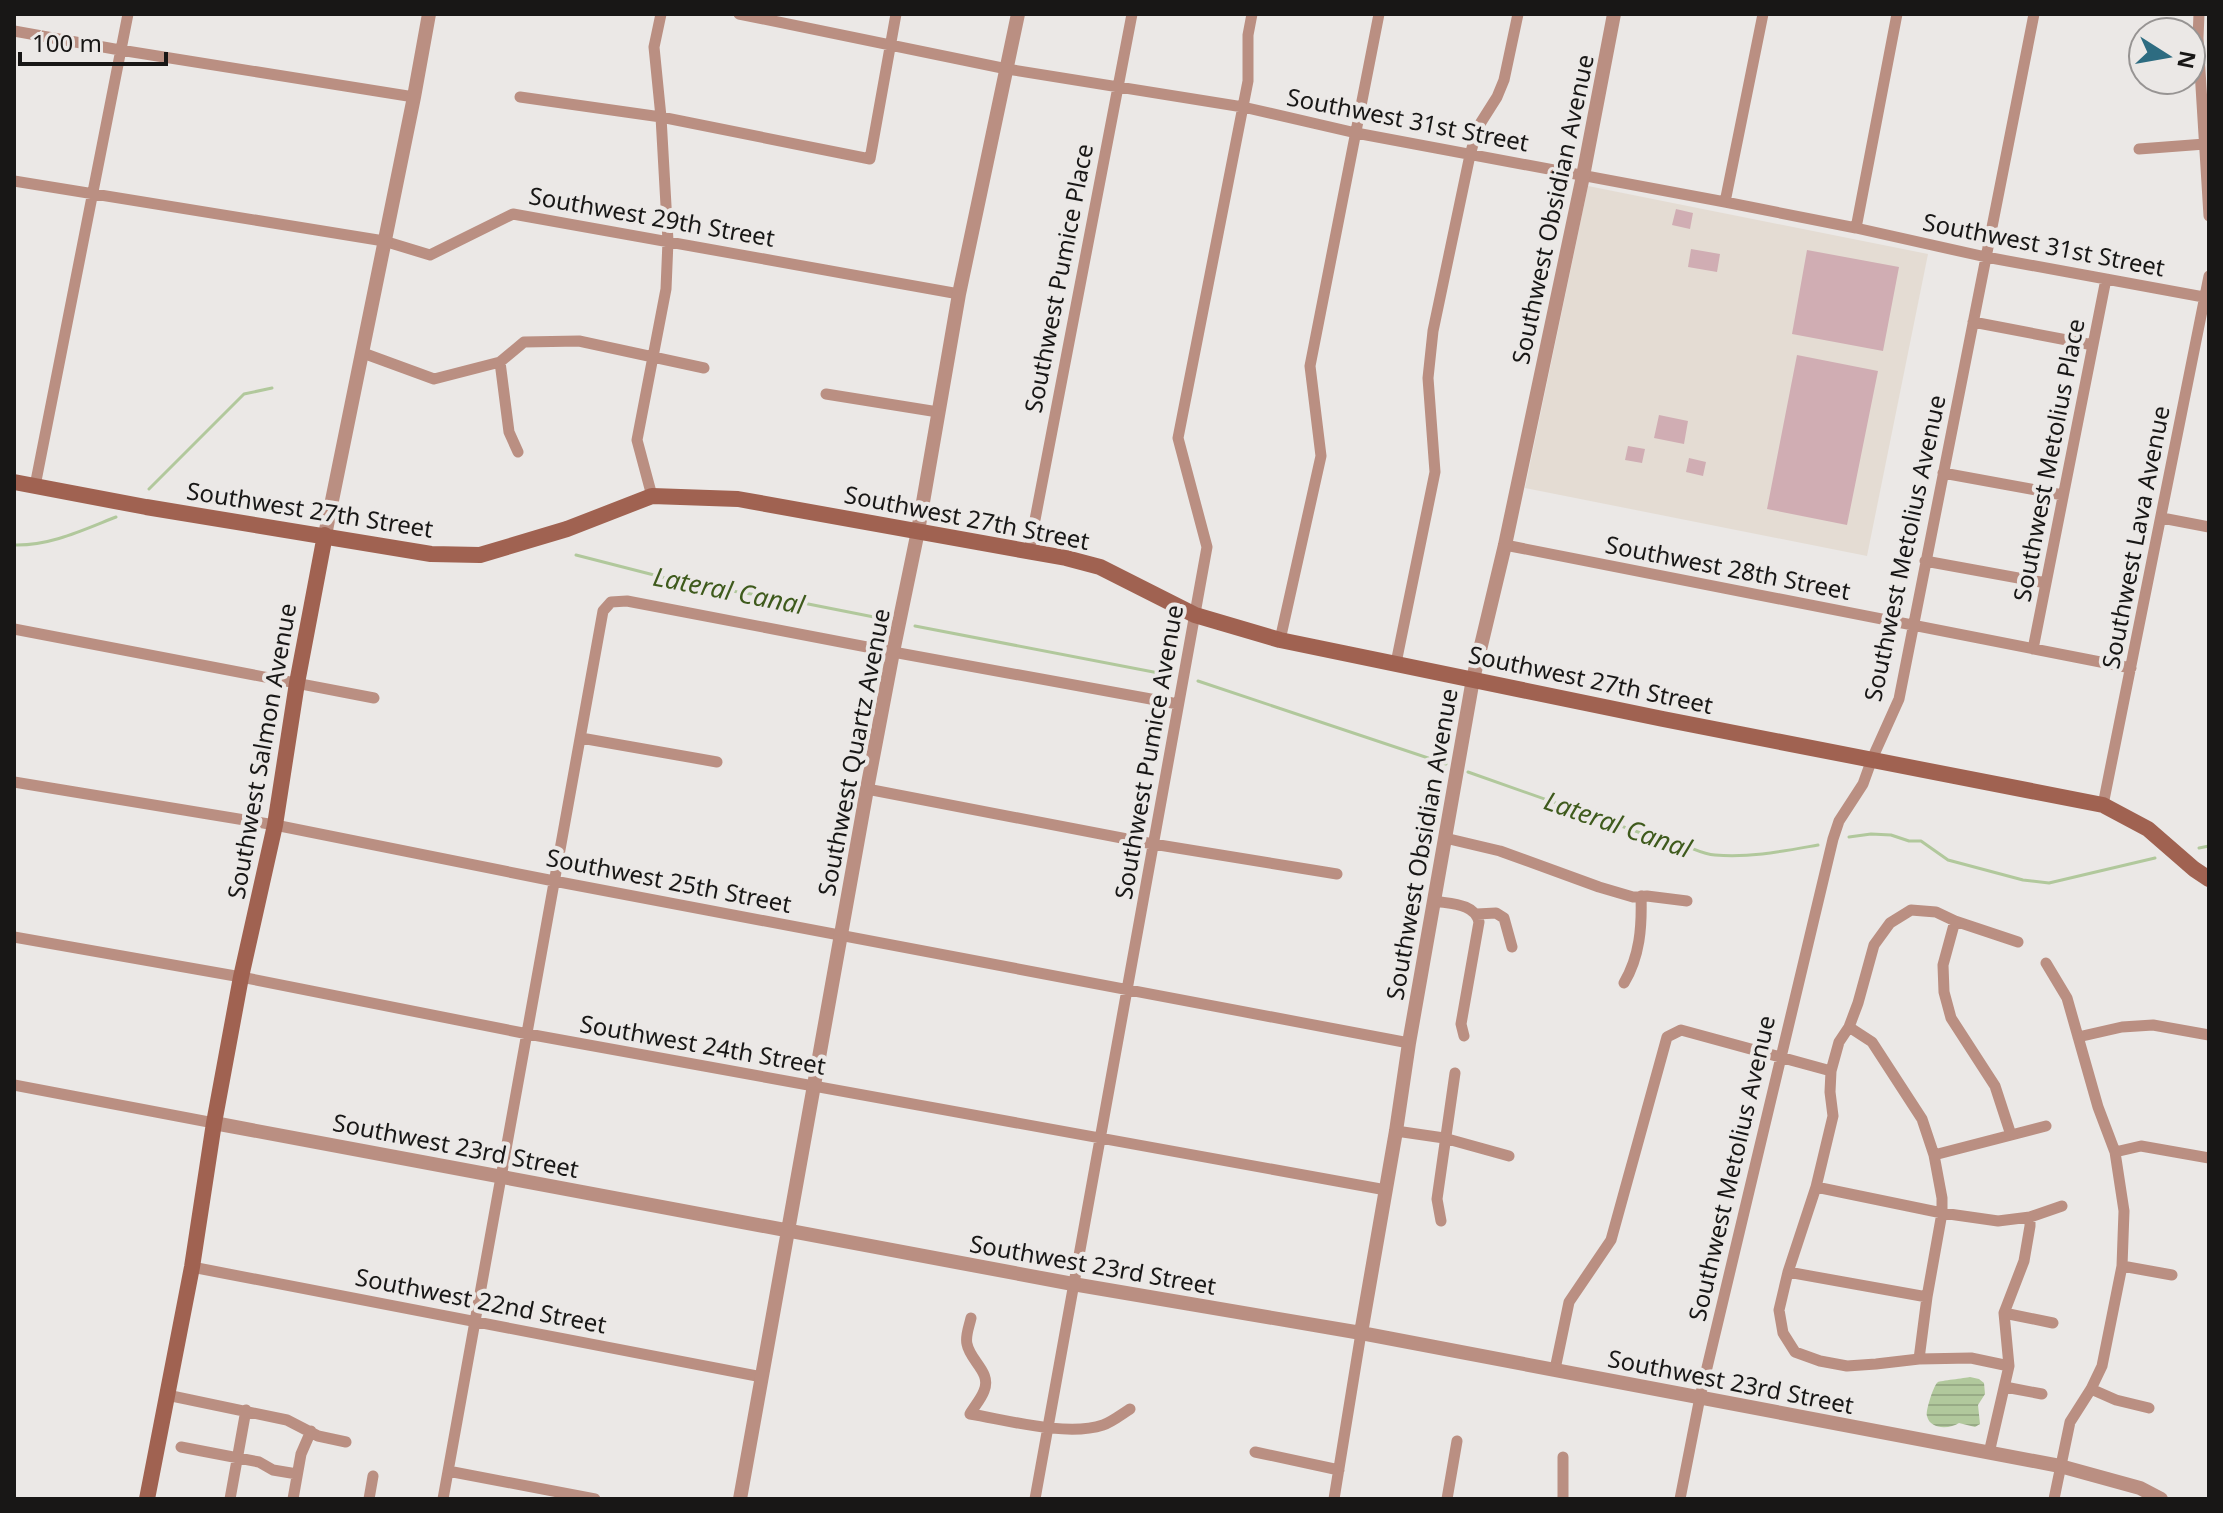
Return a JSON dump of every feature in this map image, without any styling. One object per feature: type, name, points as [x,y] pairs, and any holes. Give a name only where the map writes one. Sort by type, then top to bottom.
[{"type":"main road","name":"Southwest 27th Street","points":[[14,482],[431,554],[480,555],[567,529],[652,496],[738,499],[1029,551],[1100,567],[1195,615],[1280,640],[2103,805],[2148,829],[2209,879]]},
{"type":"main road","name":"Southwest Salmon Avenue","points":[[147,1499],[192,1267],[241,977],[275,825],[297,683],[325,535]]},
{"type":"street","points":[[35,486],[128,14]]},
{"type":"street","name":"Southwest Salmon Avenue","points":[[325,535],[429,14]]},
{"type":"street","points":[[652,496],[637,440],[666,289],[668,241],[654,47],[661,14]]},
{"type":"street","name":"Southwest 31st Street","points":[[739,14],[1007,69],[1243,107],[1356,133],[1725,202],[1986,257],[2207,298]]},
{"type":"street","points":[[520,97],[661,117],[870,159],[896,14]]},
{"type":"street","name":"Southwest Quartz Avenue","points":[[740,1499],[959,294],[1018,14]]},
{"type":"street","name":"Southwest Pumice Place","points":[[1029,551],[1132,14]]},
{"type":"street","name":"Southwest Pumice Avenue","points":[[1035,1499],[1207,547],[1178,438],[1248,81],[1248,35],[1252,14]]},
{"type":"street","points":[[1280,640],[1321,456],[1310,366],[1379,14]]},
{"type":"street","points":[[1396,663],[1435,472],[1428,378],[1433,331],[1470,155],[1478,127],[1504,80],[1518,14]]},
{"type":"street","name":"Southwest Obsidian Avenue","points":[[1334,1499],[1473,679],[1505,545],[1614,14]]},
{"type":"street","points":[[1725,202],[1763,14]]},
{"type":"street","points":[[1856,228],[1897,14]]},
{"type":"street","name":"Southwest Metolius Avenue","points":[[1680,1499],[1700,1397],[1833,839],[1839,821],[1863,784],[1899,699],[2034,14]]},
{"type":"street","points":[[2199,14],[2209,216]]},
{"type":"street","points":[[14,31],[414,97]]},
{"type":"street","points":[[2139,149],[2205,144]]},
{"type":"street","name":"Southwest 29th Street","points":[[14,181],[384,241],[430,255],[513,214],[959,294]]},
{"type":"street","name":"Southwest Lava Avenue","points":[[2103,805],[2209,276]]},
{"type":"street","name":"Southwest Metolius Place","points":[[2033,649],[2106,279]]},
{"type":"street","points":[[1973,322],[2093,345]]},
{"type":"street","points":[[363,353],[434,379],[500,362],[524,342],[579,341],[704,368]]},
{"type":"street","points":[[500,362],[509,432],[518,452]]},
{"type":"street","points":[[826,394],[938,412]]},
{"type":"street","points":[[1943,473],[2063,495]]},
{"type":"street","points":[[2162,518],[2209,527]]},
{"type":"street","name":"Southwest 28th Street","points":[[1505,545],[2131,668]]},
{"type":"street","points":[[1925,561],[2046,583]]},
{"type":"street","points":[[443,1499],[603,611],[611,602],[627,601],[1178,704]]},
{"type":"street","points":[[14,629],[374,698]]},
{"type":"street","points":[[581,738],[717,762]]},
{"type":"street","name":"Southwest 25th Street","points":[[14,782],[275,825],[1409,1043]]},
{"type":"street","points":[[867,789],[1153,844],[1337,874]]},
{"type":"street","points":[[1445,838],[1500,851],[1633,897],[1687,901]]},
{"type":"street","points":[[1624,983],[1638,947],[1642,921],[1641,896]]},
{"type":"street","points":[[1434,901],[1470,908],[1477,914],[1479,922],[1461,1024],[1464,1036]]},
{"type":"street","points":[[2009,1366],[1971,1358],[1847,1366],[1820,1361],[1795,1352],[1783,1333],[1779,1310],[1816,1187],[1833,1116],[1831,1071],[1839,1042],[1849,1027],[1874,945],[1890,923],[1911,910],[1936,912],[2018,942]]},
{"type":"street","points":[[1477,914],[1496,913],[1504,918],[1512,947]]},
{"type":"street","points":[[1955,921],[1943,965],[1947,1005],[1951,1018],[1995,1086],[2011,1135]]},
{"type":"street","name":"Southwest 24th Street","points":[[14,937],[241,977],[814,1087],[1386,1190]]},
{"type":"street","points":[[2046,963],[2067,998],[2098,1107],[2115,1152],[2124,1211],[2122,1266],[2102,1366],[2070,1422],[2054,1499]]},
{"type":"street","points":[[2078,1037],[2122,1027],[2153,1025],[2209,1035]]},
{"type":"street","points":[[1849,1027],[1872,1042],[1922,1119],[1934,1155],[1942,1213],[1919,1359]]},
{"type":"street","points":[[1555,1369],[1569,1302],[1611,1240],[1667,1037],[1681,1030],[1831,1071]]},
{"type":"street","points":[[1441,1221],[1437,1199],[1455,1073]]},
{"type":"street","name":"Southwest 23rd Street","points":[[14,1085],[1073,1284],[1555,1369],[2060,1466],[2140,1488],[2161,1499]]},
{"type":"street","points":[[1934,1155],[2046,1126]]},
{"type":"street","points":[[1396,1131],[1444,1138],[1509,1156]]},
{"type":"street","points":[[2115,1152],[2141,1146],[2209,1158]]},
{"type":"street","points":[[1816,1187],[1942,1213],[1998,1221],[2030,1217],[2062,1206]]},
{"type":"street","points":[[1989,1453],[2009,1366],[2004,1313],[2024,1261],[2030,1217]]},
{"type":"street","points":[[2122,1266],[2172,1275]]},
{"type":"street","name":"Southwest 22nd Street","points":[[192,1267],[762,1377]]},
{"type":"street","points":[[1788,1272],[1927,1297]]},
{"type":"street","points":[[2004,1313],[2053,1323]]},
{"type":"street","points":[[971,1318],[965,1340],[986,1379],[985,1391],[970,1414],[1079,1429],[1104,1425],[1130,1409]]},
{"type":"street","points":[[2005,1387],[2042,1394]]},
{"type":"street","points":[[2091,1389],[2116,1400],[2149,1408]]},
{"type":"street","points":[[167,1395],[287,1420],[318,1436],[346,1442]]},
{"type":"street","points":[[230,1499],[246,1410]]},
{"type":"street","points":[[293,1499],[301,1454],[311,1431]]},
{"type":"street","points":[[1447,1499],[1457,1441]]},
{"type":"street","points":[[181,1447],[259,1462],[273,1470],[297,1474]]},
{"type":"street","points":[[1255,1452],[1339,1470]]},
{"type":"street","points":[[1563,1457],[1563,1499]]},
{"type":"street","points":[[448,1471],[595,1499]]},
{"type":"street","points":[[369,1499],[373,1476]]},
{"type":"shaded area","points":[[1588,186],[1928,254],[1867,556],[1525,488]]},
{"type":"shaded area","points":[[1676,209],[1693,213],[1690,229],[1672,225]]},
{"type":"shaded area","points":[[1691,249],[1720,254],[1717,272],[1688,267]]},
{"type":"shaded area","points":[[1807,250],[1899,267],[1883,351],[1792,334]]},
{"type":"shaded area","points":[[1797,355],[1878,371],[1847,525],[1767,509]]},
{"type":"shaded area","points":[[1659,415],[1688,421],[1684,444],[1654,438]]},
{"type":"shaded area","points":[[1628,446],[1645,449],[1642,463],[1625,460]]},
{"type":"shaded area","points":[[1689,458],[1706,462],[1703,476],[1686,472]]},
{"type":"shaded area","points":[[1970,1377],[1984,1383],[1985,1394],[1978,1405],[1980,1424],[1975,1427],[1959,1423],[1946,1427],[1932,1424],[1927,1413],[1936,1384]]},
{"type":"waterway","points":[[149,489],[244,394],[272,388]]},
{"type":"waterway","points":[[14,545],[53,540],[116,517]]},
{"type":"waterway","name":"Lateral Canal","points":[[576,555],[693,585],[884,619]]},
{"type":"waterway","name":"Lateral Canal","points":[[915,626],[1169,675]]},
{"type":"waterway","name":"Lateral Canal","points":[[1198,681],[1446,764]]},
{"type":"waterway","name":"Lateral Canal","points":[[1468,772],[1672,844],[1709,854],[1754,855],[1818,845]]},
{"type":"waterway","name":"Lateral Canal","points":[[1849,837],[1891,835],[1921,841],[1948,860],[2023,880],[2049,883],[2155,858]]},
{"type":"waterway","name":"Lateral Canal","points":[[2199,848],[2209,846]]}]
